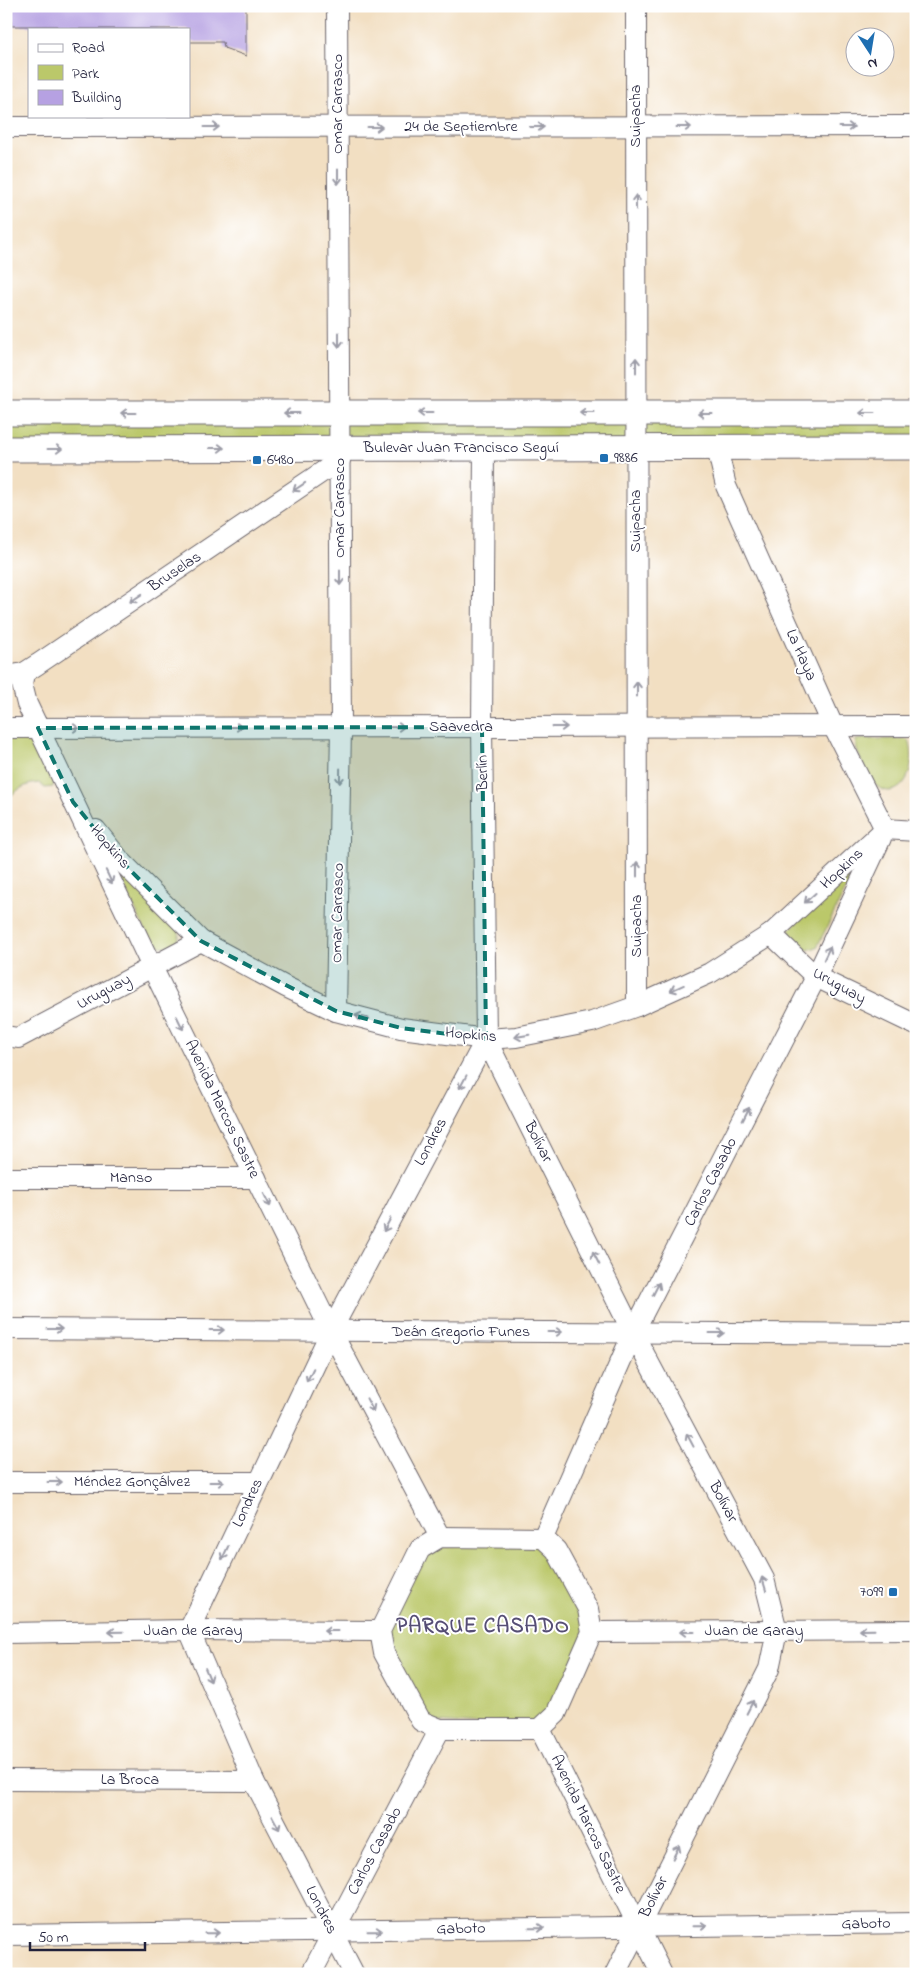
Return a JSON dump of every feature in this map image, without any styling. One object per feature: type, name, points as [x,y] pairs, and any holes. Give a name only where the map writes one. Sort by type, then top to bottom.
[{"type":"main road","points":[[6,413],[916,413]]},
{"type":"main road","name":"Bulevar Juan Francisco Seguí","points":[[6,449],[340,454],[484,448],[916,447]]},
{"type":"street","name":"Omar Carrasco","points":[[336,1011],[341,727],[337,6]]},
{"type":"street","name":"Suipacha","points":[[636,6],[637,1006]]},
{"type":"street","name":"24 de Septiembre","points":[[6,127],[636,128],[916,126]]},
{"type":"street","name":"Berlín","points":[[484,448],[482,727],[486,1039]]},
{"type":"street","name":"La Haya","points":[[717,448],[726,486],[833,726],[885,829]]},
{"type":"street","name":"Bruselas","points":[[15,674],[340,454]]},
{"type":"street","name":"Avenida Marcos Sastre","points":[[15,674],[22,684],[27,704],[38,728],[152,967],[331,1331],[440,1537]]},
{"type":"street","name":"Saavedra","points":[[6,728],[916,726]]},
{"type":"street","name":"Hopkins","points":[[73,802],[119,859],[201,941],[336,1011],[402,1028],[486,1039],[516,1037],[592,1022],[637,1006],[710,973],[771,934],[885,829]]},
{"type":"street","points":[[885,829],[916,831]]},
{"type":"street","name":"Carlos Casado","points":[[542,1538],[633,1333],[816,976],[885,829]]},
{"type":"street","name":"Uruguay","points":[[771,934],[816,976],[916,1025]]},
{"type":"street","name":"Uruguay","points":[[6,1036],[18,1038],[201,941]]},
{"type":"street","name":"Londres","points":[[354,1974],[254,1781],[189,1630],[331,1331],[486,1039]]},
{"type":"street","name":"Bolívar","points":[[486,1039],[633,1333],[764,1579],[777,1631],[769,1669],[615,1974]]},
{"type":"street","name":"Manso","points":[[6,1178],[256,1178]]},
{"type":"street","name":"Deán Gregorio Funes","points":[[6,1329],[916,1334]]},
{"type":"street","name":"Méndez Gonçálvez","points":[[6,1482],[258,1482]]},
{"type":"street","points":[[440,1537],[542,1538],[556,1550],[588,1609],[592,1632],[556,1714],[540,1729],[440,1729],[421,1720],[384,1653],[380,1631],[420,1549],[440,1537]]},
{"type":"street","name":"Juan de Garay","points":[[6,1633],[189,1630],[380,1631]]},
{"type":"street","name":"Juan de Garay","points":[[592,1632],[916,1630]]},
{"type":"street","name":"Carlos Casado","points":[[311,1974],[440,1729]]},
{"type":"street","name":"Avenida Marcos Sastre","points":[[540,1729],[662,1974]]},
{"type":"street","name":"La Broca","points":[[6,1780],[254,1781]]},
{"type":"street","name":"Gaboto","points":[[6,1935],[916,1923]]},
{"type":"highlighted area","points":[[482,727],[486,1039],[401,1028],[336,1011],[201,941],[119,859],[73,802],[38,728]]},
{"type":"green space","points":[[6,413],[916,413],[916,447],[6,449]]},
{"type":"green space","points":[[18,737],[35,747],[54,782],[53,787],[45,788],[39,783],[25,786],[17,790],[6,800],[6,741]]},
{"type":"green space","points":[[905,739],[910,742],[912,758],[909,772],[904,782],[897,789],[888,791],[879,788],[870,779],[856,746],[856,740]]},
{"type":"green space","points":[[852,866],[856,869],[817,947],[808,950],[796,947],[790,937],[790,929]]},
{"type":"green space","points":[[115,868],[179,929],[178,940],[175,944],[166,947],[151,942]]},
{"type":"green space","points":[[543,1538],[592,1632],[540,1729],[421,1721],[380,1631],[420,1549]]},
{"type":"building","points":[[11,6],[246,6],[246,56],[224,48],[223,42],[190,42],[190,28],[11,26]]},
{"type":"place","name":"9886","points":[[604,458]]},
{"type":"place","name":"6480","points":[[257,460]]},
{"type":"place","name":"7099","points":[[893,1592]]},
{"type":"district","name":"PARQUE CASADO","points":[[483,1627]]}]
